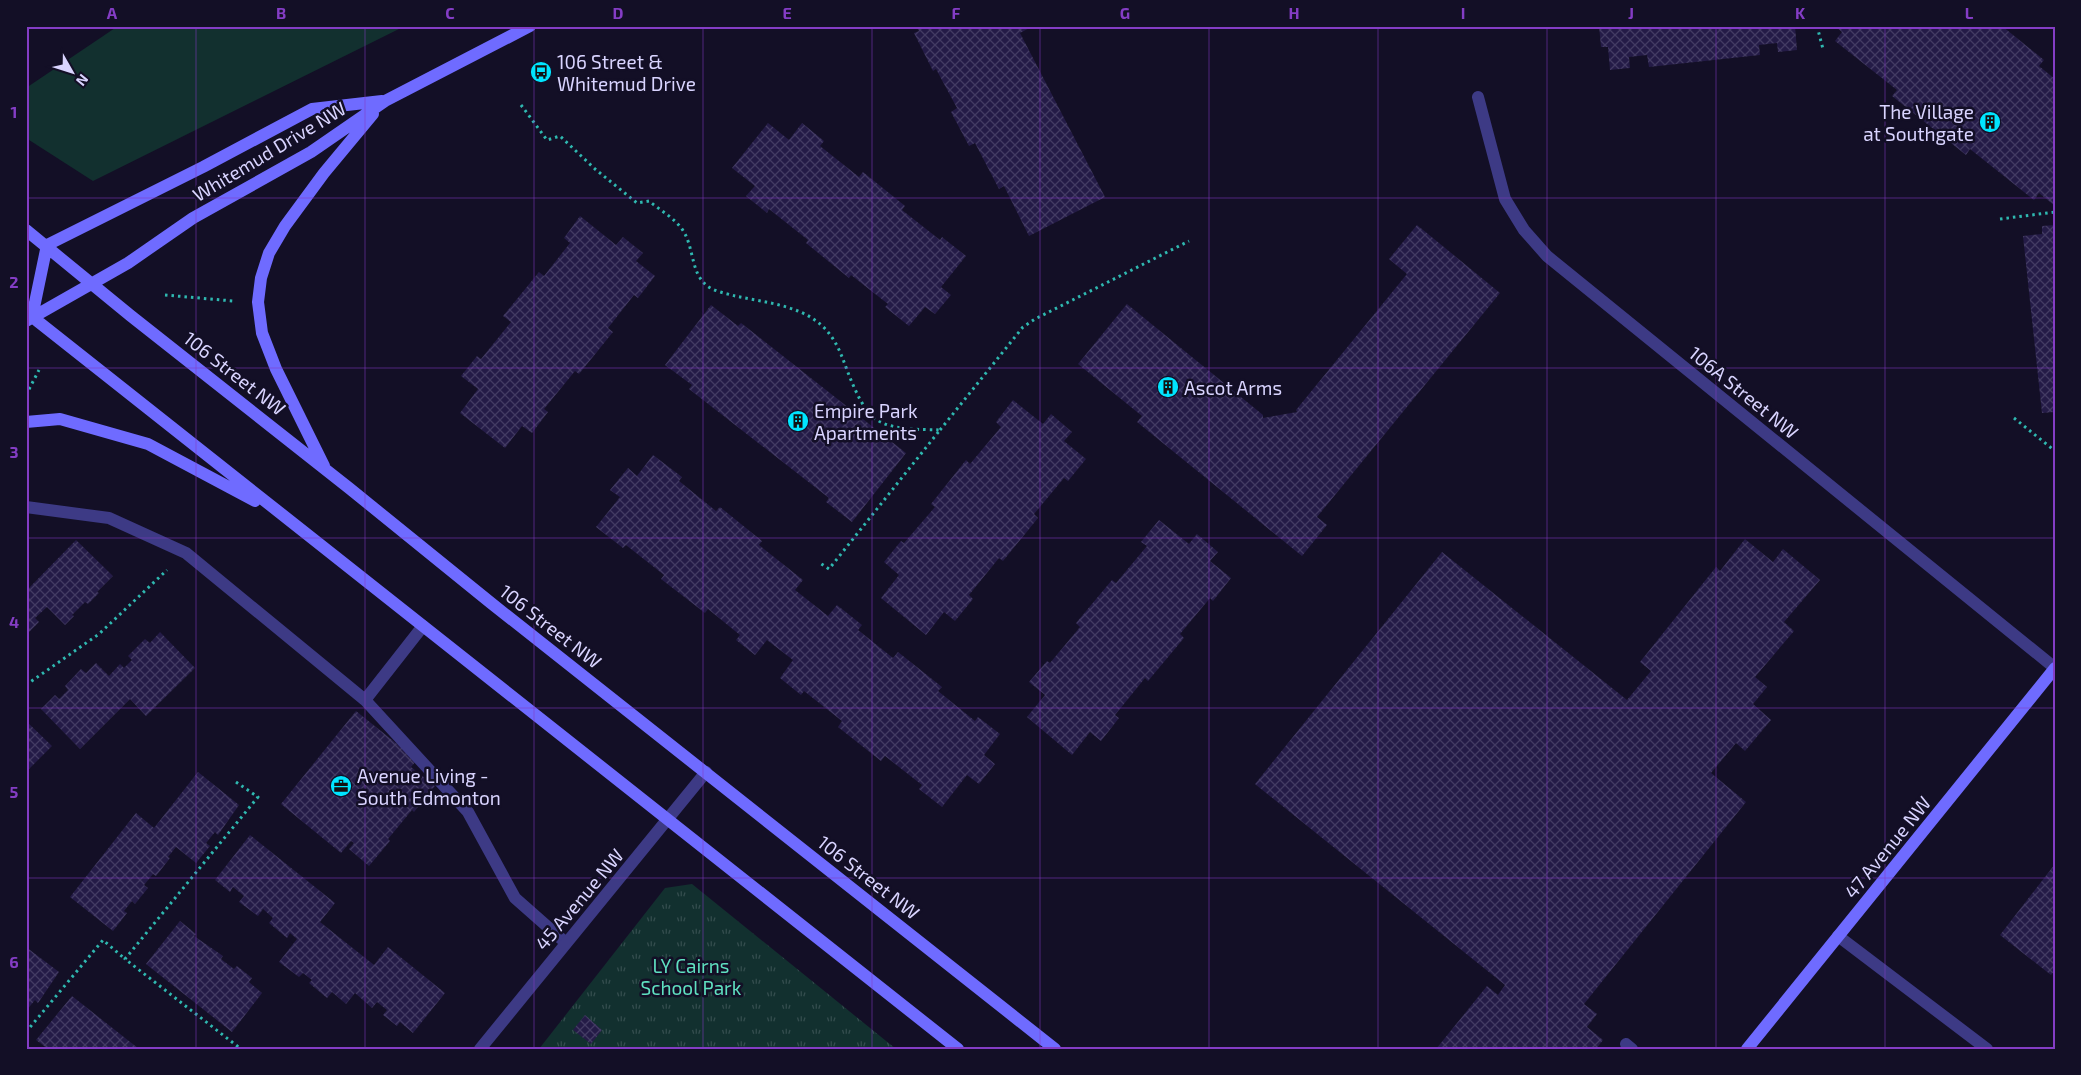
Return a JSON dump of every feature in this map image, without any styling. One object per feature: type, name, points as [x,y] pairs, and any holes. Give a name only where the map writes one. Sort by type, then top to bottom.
[{"type":"street","name":"Whitemud Drive NW","points":[[28,317],[128,263],[193,218],[311,152],[385,101],[530,26]]},
{"type":"street","name":"106A Street NW","points":[[1478,97],[1505,199],[1524,230],[1546,256],[2055,668]]},
{"type":"street","points":[[385,101],[312,109],[195,172],[47,245],[28,317],[284,516],[958,1049]]},
{"type":"street","points":[[326,469],[276,369],[262,333],[258,302],[261,278],[269,253],[285,226],[324,173],[385,101]]},
{"type":"street","name":"106 Street NW","points":[[26,230],[47,245],[131,316],[1055,1049]]},
{"type":"street","points":[[26,422],[60,419],[148,444],[284,516]]},
{"type":"street","points":[[26,507],[109,518],[186,553],[365,700],[468,812],[515,898],[566,943]]},
{"type":"street","points":[[365,700],[423,626]]},
{"type":"street","name":"47 Avenue NW","points":[[1748,1049],[2055,668]]},
{"type":"street","name":"45 Avenue NW","points":[[480,1049],[706,772]]},
{"type":"street","points":[[1838,936],[1987,1049]]},
{"type":"path","points":[[1817,26],[1823,49]]},
{"type":"path","points":[[520,105],[547,140],[560,136],[595,169],[637,203],[649,201],[680,226],[690,246],[699,276],[704,284],[727,294],[793,310],[809,316],[821,324],[832,336],[840,350],[866,410],[873,418],[883,423],[897,426],[940,430]]},
{"type":"path","points":[[2000,219],[2055,212]]},
{"type":"path","points":[[820,563],[829,569],[1023,327],[1035,319],[1189,241]]},
{"type":"path","points":[[165,295],[236,302]]},
{"type":"path","points":[[26,395],[39,370]]},
{"type":"path","points":[[2014,418],[2055,451]]},
{"type":"path","points":[[26,685],[99,634],[186,553]]},
{"type":"path","points":[[125,958],[258,797],[236,782]]},
{"type":"path","points":[[26,1032],[103,940],[241,1049]]},
{"type":"green space","points":[[118,26],[405,26],[93,181],[26,138],[26,88]]},
{"type":"green space","name":"LY Cairns School Park","points":[[692,884],[896,1049],[539,1049],[665,888]]},
{"type":"building","points":[[916,26],[1033,26],[1020,33],[1105,197],[1029,236],[1004,186],[999,189],[975,143],[969,146],[951,112],[957,108],[936,69],[933,71],[914,33],[919,31]]},
{"type":"building","points":[[1599,26],[1795,26],[1797,50],[1778,52],[1777,43],[1759,45],[1760,55],[1649,67],[1647,55],[1629,57],[1630,68],[1610,70],[1608,47],[1601,47]]},
{"type":"building","name":"The Village at Southgate","points":[[1835,26],[2002,26],[2044,60],[2039,66],[2055,79],[2055,206],[2039,193],[2034,200],[1970,149],[1966,155],[1892,96],[1897,90],[1835,41],[1842,32]]},
{"type":"building","points":[[768,123],[789,140],[802,123],[824,141],[820,146],[859,177],[863,172],[905,206],[902,210],[940,240],[942,237],[966,256],[941,287],[951,295],[935,314],[925,307],[909,326],[885,307],[888,304],[851,275],[849,278],[806,243],[808,240],[769,209],[767,213],[746,196],[755,186],[732,168]]},
{"type":"building","points":[[580,216],[616,245],[623,237],[643,253],[636,261],[655,276],[638,298],[634,295],[608,328],[613,332],[579,374],[575,371],[544,409],[548,412],[532,433],[522,426],[505,448],[460,413],[478,389],[461,376],[477,356],[481,359],[511,322],[503,316],[539,272],[544,276],[570,243],[564,238]]},
{"type":"building","name":"Ascot Arms","points":[[1417,225],[1500,293],[1317,517],[1327,525],[1302,556],[1137,422],[1142,416],[1078,364],[1127,304],[1263,415],[1263,418],[1297,412],[1296,410],[1407,274],[1389,259]]},
{"type":"building","points":[[2055,225],[2055,412],[2042,413],[2023,236],[2042,234],[2042,226]]},
{"type":"building","name":"Empire Park Apartments","points":[[711,305],[738,326],[741,323],[906,453],[852,522],[826,502],[829,498],[689,389],[692,385],[665,365]]},
{"type":"building","points":[[1013,400],[1043,424],[1051,414],[1072,432],[1064,441],[1086,459],[1068,481],[1064,478],[1034,514],[1038,518],[1003,561],[999,558],[969,595],[973,599],[955,621],[944,612],[926,635],[881,598],[899,575],[884,562],[901,541],[904,543],[935,507],[931,504],[966,460],[970,464],[1001,427],[996,422]]},
{"type":"building","points":[[653,455],[682,477],[679,481],[716,511],[720,507],[762,541],[759,545],[803,580],[795,590],[828,616],[837,605],[862,625],[858,630],[893,658],[898,652],[942,687],[938,691],[975,721],[978,717],[1000,734],[984,755],[995,764],[979,784],[967,775],[942,807],[919,789],[922,785],[885,756],[881,761],[838,727],[842,721],[804,691],[801,695],[780,678],[793,660],[767,640],[755,655],[736,640],[740,635],[708,609],[705,613],[661,579],[664,575],[626,545],[623,548],[596,527],[620,497],[610,490],[628,468],[637,476]]},
{"type":"building","points":[[1159,520],[1189,544],[1197,534],[1218,552],[1210,561],[1231,578],[1213,601],[1210,598],[1180,634],[1184,638],[1148,681],[1145,678],[1115,715],[1119,718],[1101,741],[1090,732],[1072,755],[1027,717],[1045,695],[1029,682],[1047,661],[1050,663],[1080,627],[1076,623],[1112,580],[1116,583],[1147,546],[1141,542]]},
{"type":"building","points":[[1745,539],[1773,562],[1783,549],[1820,580],[1784,622],[1794,631],[1755,677],[1767,687],[1753,704],[1771,720],[1745,751],[1736,743],[1711,773],[1746,802],[1584,1004],[1597,1014],[1587,1027],[1603,1040],[1596,1049],[1436,1049],[1487,986],[1498,995],[1505,985],[1255,784],[1442,552],[1627,700],[1651,671],[1640,662],[1716,567],[1720,571]]},
{"type":"building","points":[[76,540],[113,576],[88,604],[85,602],[72,615],[74,616],[65,625],[47,607],[35,618],[39,622],[26,635],[26,585],[29,588]]},
{"type":"building","points":[[160,632],[195,668],[146,716],[130,699],[80,749],[41,709],[55,695],[59,699],[68,690],[65,686],[81,669],[86,673],[96,663],[109,676],[120,664],[124,668],[132,660],[128,656],[145,639],[150,643]]},
{"type":"building","points":[[356,711],[417,760],[411,767],[435,786],[414,812],[412,810],[388,839],[390,841],[369,866],[349,849],[354,843],[351,841],[341,853],[281,804]]},
{"type":"building","points":[[26,721],[52,746],[26,772]]},
{"type":"building","points":[[198,772],[239,805],[218,835],[215,832],[206,843],[210,846],[196,863],[176,847],[156,876],[153,874],[144,885],[148,888],[135,904],[132,901],[124,911],[127,913],[113,931],[70,897],[136,813],[154,828]]},
{"type":"building","points":[[250,835],[335,903],[320,922],[374,965],[388,947],[445,993],[413,1033],[400,1022],[397,1026],[383,1015],[387,1010],[377,1002],[372,1008],[355,993],[346,1004],[332,992],[327,998],[309,983],[312,980],[303,973],[299,977],[279,962],[297,939],[290,933],[287,938],[269,923],[273,918],[263,909],[258,916],[239,902],[244,896],[233,887],[230,892],[215,880]]},
{"type":"building","points":[[2055,864],[2055,970],[2051,975],[2000,935]]},
{"type":"building","points":[[180,921],[196,934],[194,936],[223,956],[221,959],[234,969],[237,966],[252,978],[249,982],[262,993],[232,1032],[146,964]]},
{"type":"building","points":[[26,947],[59,972],[38,1003],[35,1000],[26,1011]]},
{"type":"building","points":[[72,996],[139,1049],[48,1049],[36,1040]]},
{"type":"building","points":[[585,1015],[602,1030],[591,1044],[573,1030]]},
{"type":"place","name":"106 Street & Whitemud Drive","points":[[541,72]]},
{"type":"place","name":"The Village at Southgate","points":[[1990,122]]},
{"type":"place","name":"Ascot Arms","points":[[1168,387]]},
{"type":"place","name":"Empire Park Apartments","points":[[798,421]]},
{"type":"place","name":"Avenue Living - South Edmonton","points":[[341,786]]}]
